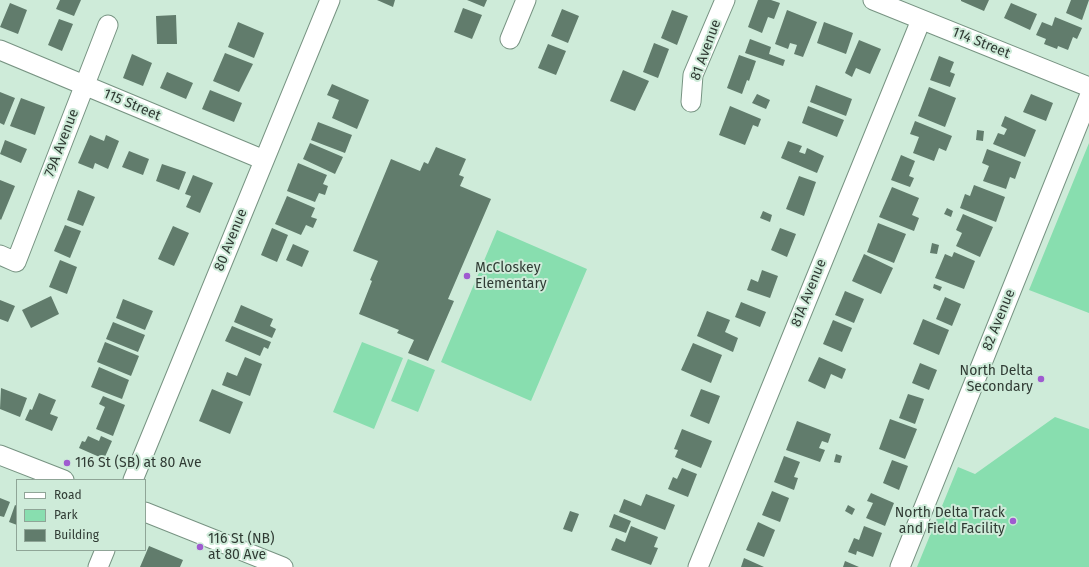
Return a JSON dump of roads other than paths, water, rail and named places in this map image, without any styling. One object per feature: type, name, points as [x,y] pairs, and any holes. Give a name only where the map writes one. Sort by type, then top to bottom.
[{"type":"street","name":"80 Avenue","points":[[133,479],[330,0]]},
{"type":"street","points":[[510,39],[526,0]]},
{"type":"street","name":"81 Avenue","points":[[691,102],[694,75],[725,0]]},
{"type":"street","name":"114 Street","points":[[873,0],[1089,87]]},
{"type":"street","name":"81A Avenue","points":[[698,567],[921,20]]},
{"type":"street","name":"79A Avenue","points":[[8,259],[84,85],[108,25]]},
{"type":"street","name":"115 Street","points":[[0,50],[264,160]]},
{"type":"street","name":"82 Avenue","points":[[900,567],[1089,97]]},
{"type":"street","points":[[0,455],[61,479]]},
{"type":"street","points":[[146,512],[283,567]]},
{"type":"street","points":[[98,567],[104,551]]},
{"type":"place","name":"McCloskey Elementary","points":[[467,276]]},
{"type":"place","name":"North Delta Secondary","points":[[1041,379]]},
{"type":"place","name":"116 St (SB) at 80 Ave","points":[[67,463]]},
{"type":"place","name":"North Delta Track and Field Facility","points":[[1013,521]]},
{"type":"place","name":"116 St (NB) at 80 Ave","points":[[200,547]]}]
